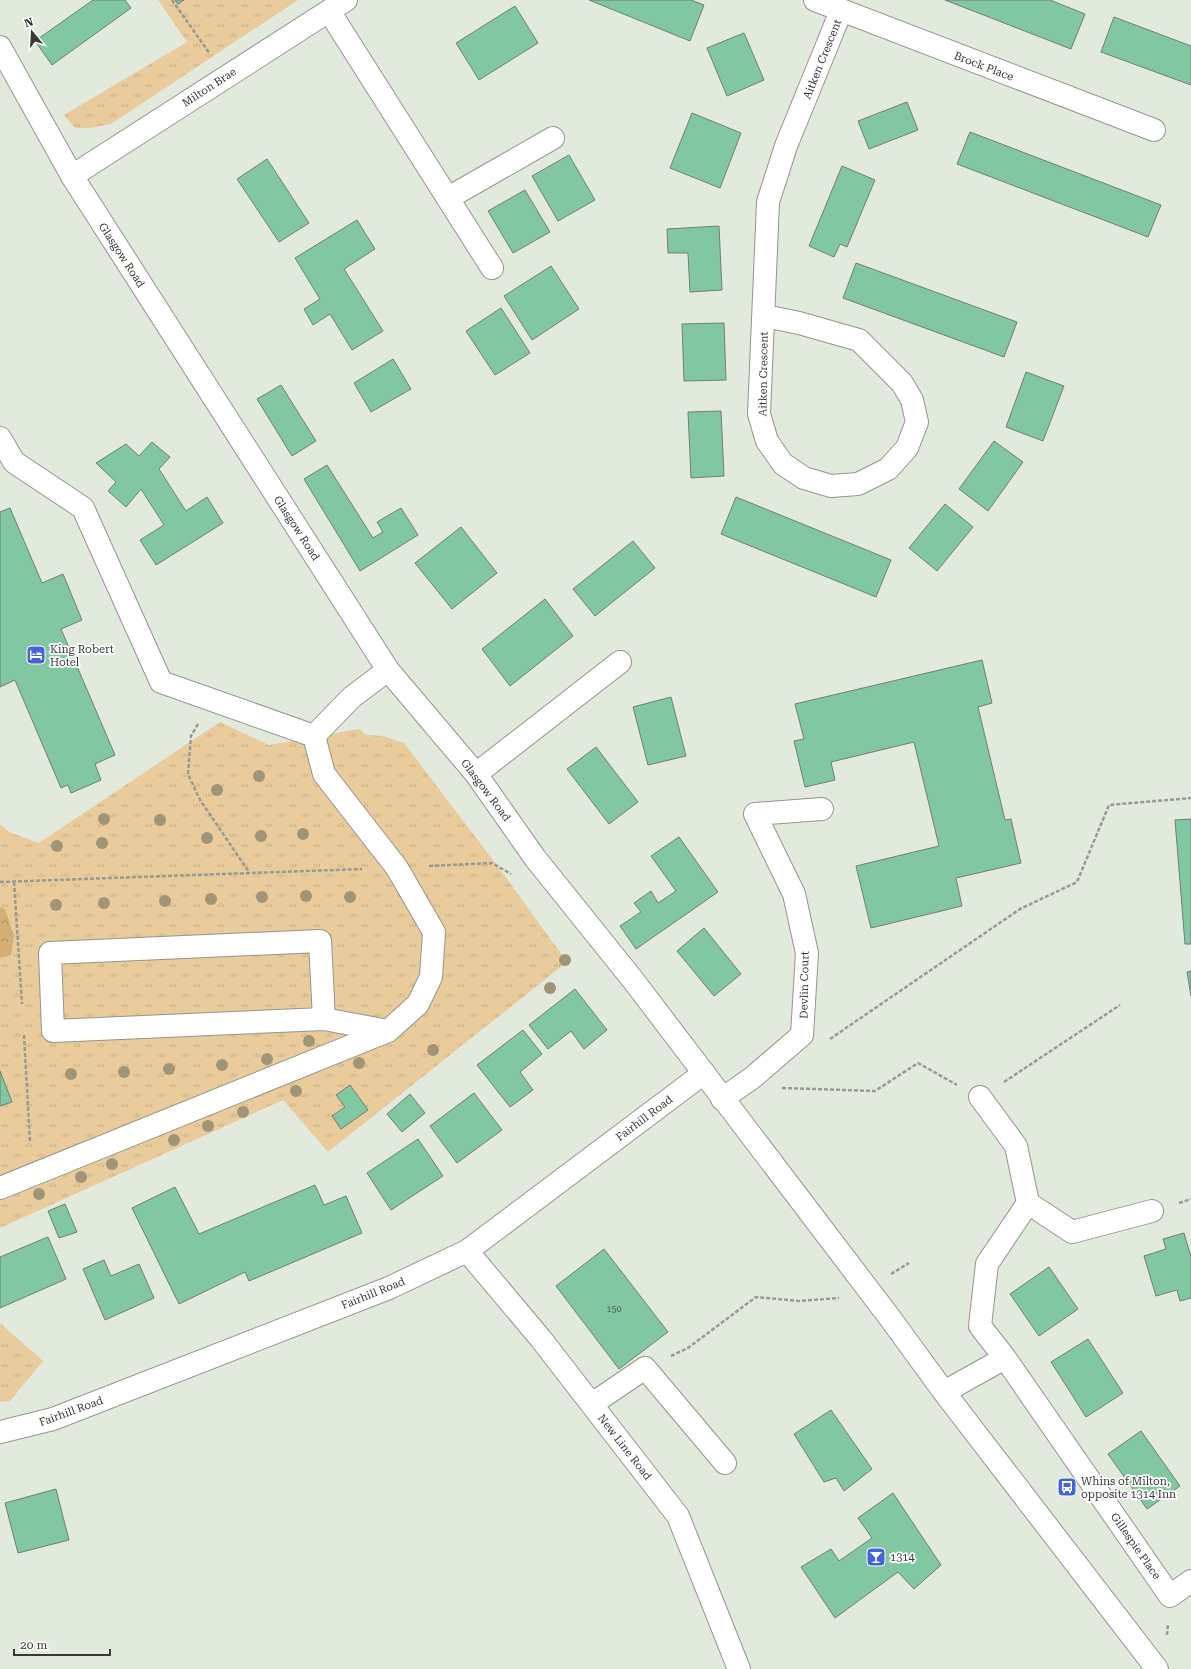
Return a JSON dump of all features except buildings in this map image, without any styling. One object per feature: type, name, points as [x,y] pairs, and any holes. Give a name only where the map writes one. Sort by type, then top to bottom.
[{"type":"street","name":"Brock Place","points":[[815,0],[1154,130]]},
{"type":"street","name":"Milton Brae","points":[[72,176],[225,76],[338,6]]},
{"type":"street","points":[[338,6],[448,198],[492,268]]},
{"type":"street","name":"Aitken Crescent","points":[[765,316],[799,323],[859,340],[902,383],[912,400],[917,422],[907,448],[888,469],[858,484],[831,486],[804,478],[783,464],[767,441],[759,414],[765,316],[768,202],[786,146],[841,11]]},
{"type":"street","name":"Glasgow Road","points":[[1,52],[72,176],[388,670],[476,774],[535,858],[633,980],[867,1288],[944,1392],[1157,1669]]},
{"type":"street","points":[[448,198],[553,138]]},
{"type":"street","points":[[0,438],[7,465],[83,508],[161,682],[314,736]]},
{"type":"street","points":[[476,774],[620,662]]},
{"type":"street","points":[[314,736],[352,697],[388,670]]},
{"type":"street","points":[[0,1188],[388,1032],[418,1004],[431,977],[434,932],[397,868],[324,774],[314,736]]},
{"type":"street","name":"Devlin Court","points":[[722,1098],[752,1078],[802,1035],[807,953],[794,894],[755,814],[822,809]]},
{"type":"street","points":[[324,1019],[320,941],[50,953],[53,1031],[324,1019],[388,1032]]},
{"type":"street","name":"Fairhill Road","points":[[0,1432],[53,1419],[389,1288],[467,1251],[704,1074]]},
{"type":"street","points":[[980,1097],[1016,1146],[1028,1203],[1072,1232],[1152,1211]]},
{"type":"street","name":"Gillespie Place","points":[[1028,1203],[987,1264],[980,1326],[1005,1358],[1170,1596]]},
{"type":"street","name":"New Line Road","points":[[467,1251],[541,1339],[678,1516],[739,1669]]},
{"type":"street","points":[[944,1392],[1005,1358]]},
{"type":"street","points":[[592,1404],[645,1368],[725,1463]]},
{"type":"street","points":[[1170,1596],[1191,1581]]},
{"type":"path","points":[[172,0],[225,76]]},
{"type":"path","points":[[212,701],[191,736],[188,774],[200,800],[249,872]]},
{"type":"path","points":[[829,1040],[1020,909],[1077,882],[1109,805],[1191,798]]},
{"type":"path","points":[[0,882],[249,872],[397,868],[492,863],[512,875]]},
{"type":"path","points":[[752,1078],[786,1090],[875,1091],[918,1063],[980,1097],[1120,1005]]},
{"type":"path","points":[[645,1368],[688,1348],[756,1297],[799,1301],[838,1299],[867,1288],[909,1263]]},
{"type":"path","points":[[1166,1640],[1170,1596]]},
{"type":"green space","points":[[158,0],[298,0],[111,124],[90,128],[75,128],[64,115],[187,42]]},
{"type":"green space","points":[[220,722],[269,745],[359,729],[366,735],[383,736],[404,743],[502,872],[567,962],[328,1152],[283,1100],[0,1228],[0,824],[9,832],[39,843]]},
{"type":"green space","points":[[0,907],[5,909],[14,936],[11,955],[0,958]]},
{"type":"green space","points":[[0,1323],[43,1361],[10,1401],[0,1402]]},
{"type":"place","name":"King Robert Hotel","points":[[36,655]]},
{"type":"place","name":"Whins of Milton, opposite 1314 Inn","points":[[1067,1487]]},
{"type":"place","name":"1314","points":[[876,1557]]}]
